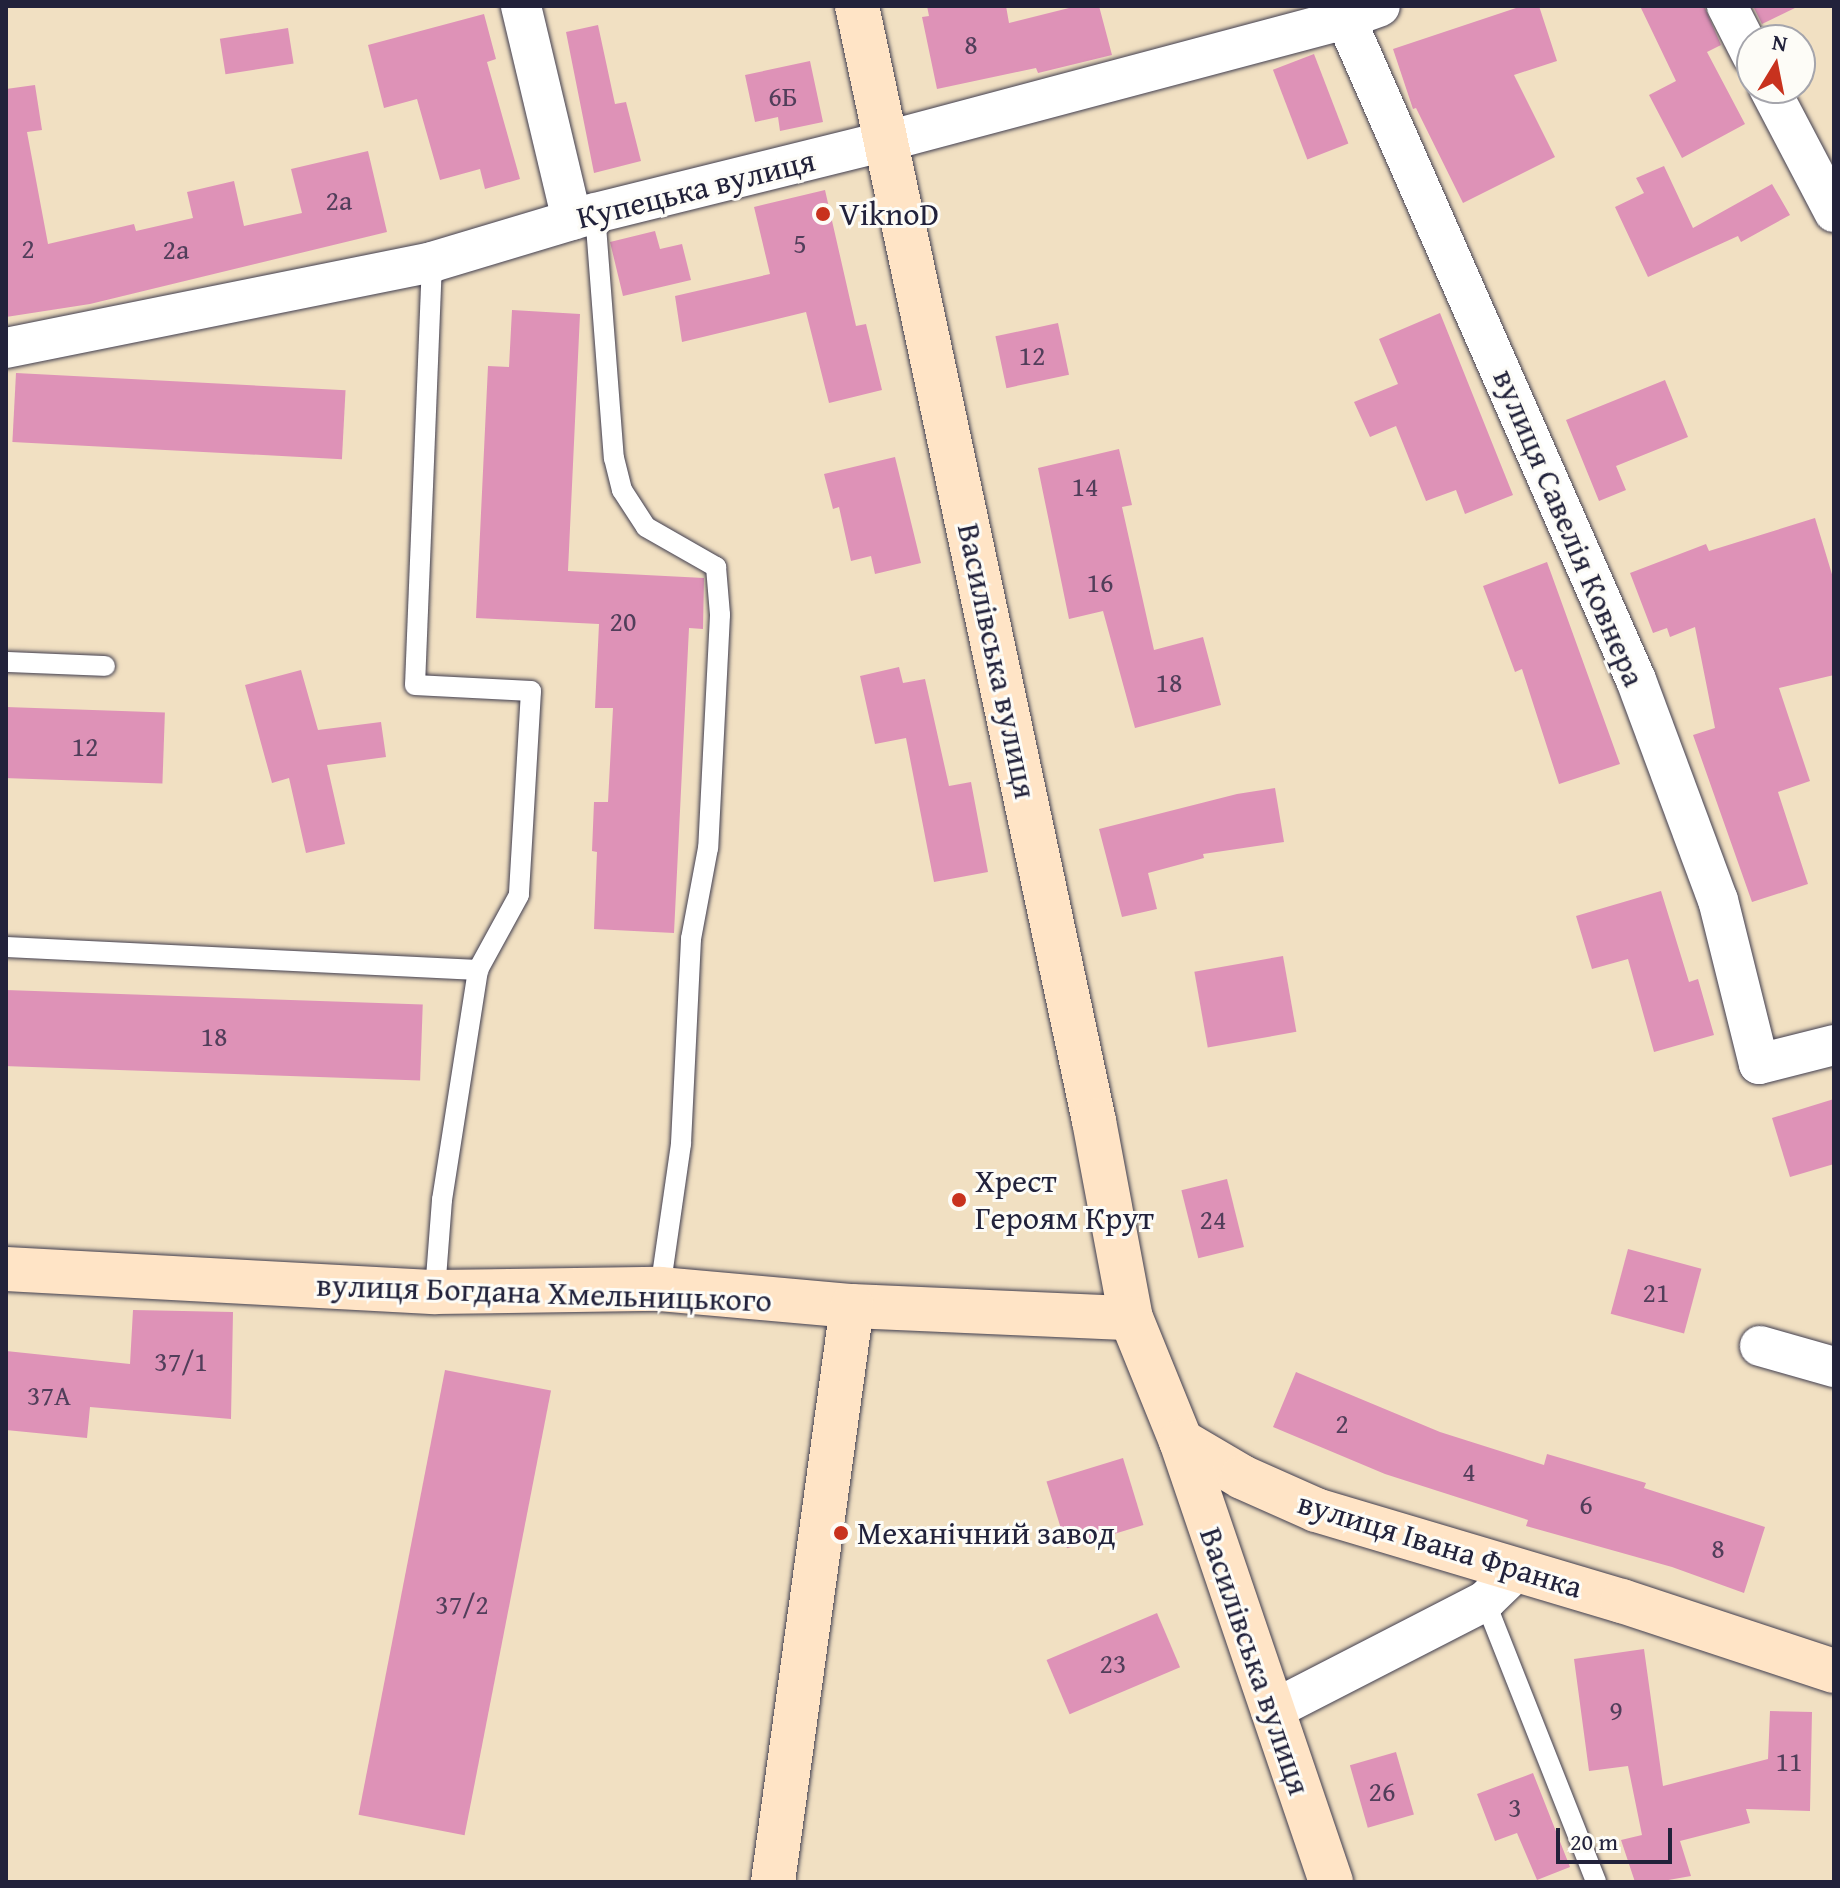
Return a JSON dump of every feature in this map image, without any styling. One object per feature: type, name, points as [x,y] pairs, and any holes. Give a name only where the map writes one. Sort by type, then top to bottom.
[{"type":"street","points":[[521,6],[584,217]]},
{"type":"street","name":"Василівська вулиця","points":[[857,6],[1088,1090],[1131,1318]]},
{"type":"street","points":[[1727,6],[1736,24]]},
{"type":"street","name":"Купецька вулиця","points":[[6,348],[432,262],[584,217],[887,141],[1355,10]]},
{"type":"street","name":"вулиця Савелія Ковнера","points":[[1355,10],[1636,680],[1718,900],[1759,1064],[1834,1045]]},
{"type":"street","points":[[1777,104],[1834,212]]},
{"type":"street","name":"вулиця Богдана Хмельницького","points":[[6,1269],[435,1292],[660,1289],[852,1306],[1131,1318]]},
{"type":"street","points":[[773,1882],[852,1306]]},
{"type":"street","points":[[1131,1318],[1181,1441]]},
{"type":"street","points":[[1760,1346],[1834,1367]]},
{"type":"street","name":"Василівська вулиця","points":[[1181,1441],[1331,1882]]},
{"type":"street","name":"вулиця Івана Франка","points":[[1181,1441],[1242,1477],[1316,1510],[1834,1671]]},
{"type":"street","points":[[1271,1711],[1485,1601],[1517,1570]]},
{"type":"lane","points":[[584,217],[614,458],[622,490],[646,527],[716,567],[720,615],[708,848],[691,939],[681,1144],[660,1289]]},
{"type":"lane","points":[[432,262],[415,685],[531,691],[519,895],[478,970],[442,1200],[435,1292]]},
{"type":"lane","points":[[6,662],[105,666]]},
{"type":"lane","points":[[6,947],[478,970]]},
{"type":"lane","points":[[1485,1601],[1596,1882]]},
{"type":"building","points":[[927,6],[1006,6],[1009,23],[1077,6],[1099,6],[1112,55],[1038,73],[1036,68],[937,89],[922,17],[929,16]]},
{"type":"building","points":[[1522,6],[1539,6],[1557,61],[1514,75],[1555,157],[1463,203],[1416,108],[1413,109],[1393,49]]},
{"type":"building","points":[[1640,6],[1704,6],[1721,45],[1707,52],[1745,124],[1682,158],[1649,95],[1676,81]]},
{"type":"building","points":[[1753,6],[1799,6],[1762,24]]},
{"type":"building","points":[[484,14],[496,59],[487,62],[520,179],[485,189],[480,169],[440,180],[417,99],[384,108],[368,45]]},
{"type":"building","points":[[598,25],[615,104],[626,102],[641,161],[594,173],[566,32]]},
{"type":"building","points":[[288,28],[294,64],[225,74],[220,39]]},
{"type":"building","points":[[1314,54],[1348,144],[1307,159],[1273,70]]},
{"type":"building","points":[[810,61],[823,122],[780,131],[778,117],[755,122],[745,75]]},
{"type":"building","points":[[35,85],[42,130],[27,132],[48,244],[134,224],[136,231],[193,218],[187,192],[234,181],[244,226],[302,213],[291,169],[368,151],[387,232],[90,304],[6,317],[6,89]]},
{"type":"building","points":[[1664,166],[1693,228],[1772,184],[1790,215],[1741,242],[1738,236],[1648,277],[1615,207],[1644,193],[1636,178]]},
{"type":"building","points":[[825,190],[856,326],[866,324],[882,390],[829,403],[806,312],[682,342],[675,296],[770,274],[754,207]]},
{"type":"building","points":[[655,231],[660,249],[682,244],[691,280],[623,296],[610,242]]},
{"type":"building","points":[[512,310],[580,314],[568,571],[704,578],[703,629],[689,628],[674,933],[594,929],[597,852],[592,851],[594,802],[608,802],[613,708],[595,708],[599,624],[476,618],[488,366],[509,367]]},
{"type":"building","points":[[1440,313],[1513,495],[1465,514],[1456,490],[1426,501],[1396,426],[1370,437],[1354,402],[1398,384],[1379,339]]},
{"type":"building","points":[[1058,323],[1069,375],[1006,388],[995,336]]},
{"type":"building","points":[[16,373],[346,390],[342,459],[12,442]]},
{"type":"building","points":[[1665,380],[1688,437],[1616,466],[1626,490],[1599,501],[1566,420]]},
{"type":"building","points":[[1119,449],[1132,505],[1122,507],[1154,650],[1203,637],[1221,705],[1135,728],[1103,611],[1069,619],[1038,468]]},
{"type":"building","points":[[895,457],[921,563],[875,574],[871,556],[851,561],[839,507],[833,509],[824,474]]},
{"type":"building","points":[[1815,518],[1834,581],[1834,675],[1779,688],[1810,781],[1778,792],[1808,884],[1752,902],[1693,735],[1715,728],[1695,627],[1670,637],[1667,628],[1653,633],[1630,573],[1706,544],[1709,551]]},
{"type":"building","points":[[1547,562],[1620,764],[1559,784],[1522,669],[1515,672],[1483,586]]},
{"type":"building","points":[[899,667],[903,683],[925,679],[949,786],[971,782],[988,872],[934,882],[906,738],[875,744],[860,676]]},
{"type":"building","points":[[301,670],[318,730],[381,722],[386,757],[327,765],[345,844],[306,853],[289,778],[272,783],[245,685]]},
{"type":"building","points":[[6,707],[165,713],[162,784],[6,778]]},
{"type":"building","points":[[1275,788],[1284,842],[1203,854],[1204,858],[1148,873],[1157,909],[1122,917],[1099,829],[1237,794]]},
{"type":"building","points":[[1661,891],[1689,982],[1698,979],[1714,1035],[1654,1052],[1628,959],[1592,969],[1576,916]]},
{"type":"building","points":[[1283,956],[1296,1032],[1208,1047],[1194,972]]},
{"type":"building","points":[[6,990],[423,1005],[420,1081],[6,1066]]},
{"type":"building","points":[[1834,1099],[1834,1164],[1790,1177],[1772,1118]]},
{"type":"building","points":[[1227,1179],[1244,1247],[1198,1258],[1181,1190]]},
{"type":"building","points":[[1628,1249],[1701,1269],[1684,1333],[1611,1314]]},
{"type":"building","points":[[133,1310],[233,1312],[231,1419],[90,1407],[87,1438],[6,1430],[6,1351],[130,1364]]},
{"type":"building","points":[[445,1370],[551,1391],[465,1835],[359,1815]]},
{"type":"building","points":[[1296,1372],[1440,1432],[1544,1465],[1547,1454],[1646,1483],[1644,1488],[1765,1527],[1744,1593],[1672,1567],[1526,1526],[1528,1520],[1385,1474],[1273,1427]]},
{"type":"building","points":[[1123,1458],[1143,1525],[1067,1548],[1046,1481]]},
{"type":"building","points":[[1157,1613],[1180,1667],[1070,1714],[1047,1660]]},
{"type":"building","points":[[1644,1649],[1663,1786],[1768,1759],[1770,1711],[1812,1712],[1810,1811],[1746,1809],[1750,1823],[1680,1841],[1691,1876],[1657,1882],[1635,1882],[1621,1840],[1642,1835],[1628,1766],[1589,1771],[1574,1659]]},
{"type":"building","points":[[1396,1752],[1414,1814],[1368,1828],[1350,1765]]},
{"type":"building","points":[[1533,1773],[1570,1867],[1537,1880],[1517,1833],[1495,1841],[1477,1794]]},
{"type":"place","name":"ViknoD","points":[[823,214]]},
{"type":"place","name":"Хрест Героям Крут","points":[[959,1200]]},
{"type":"place","name":"Механічний завод","points":[[841,1533]]}]
